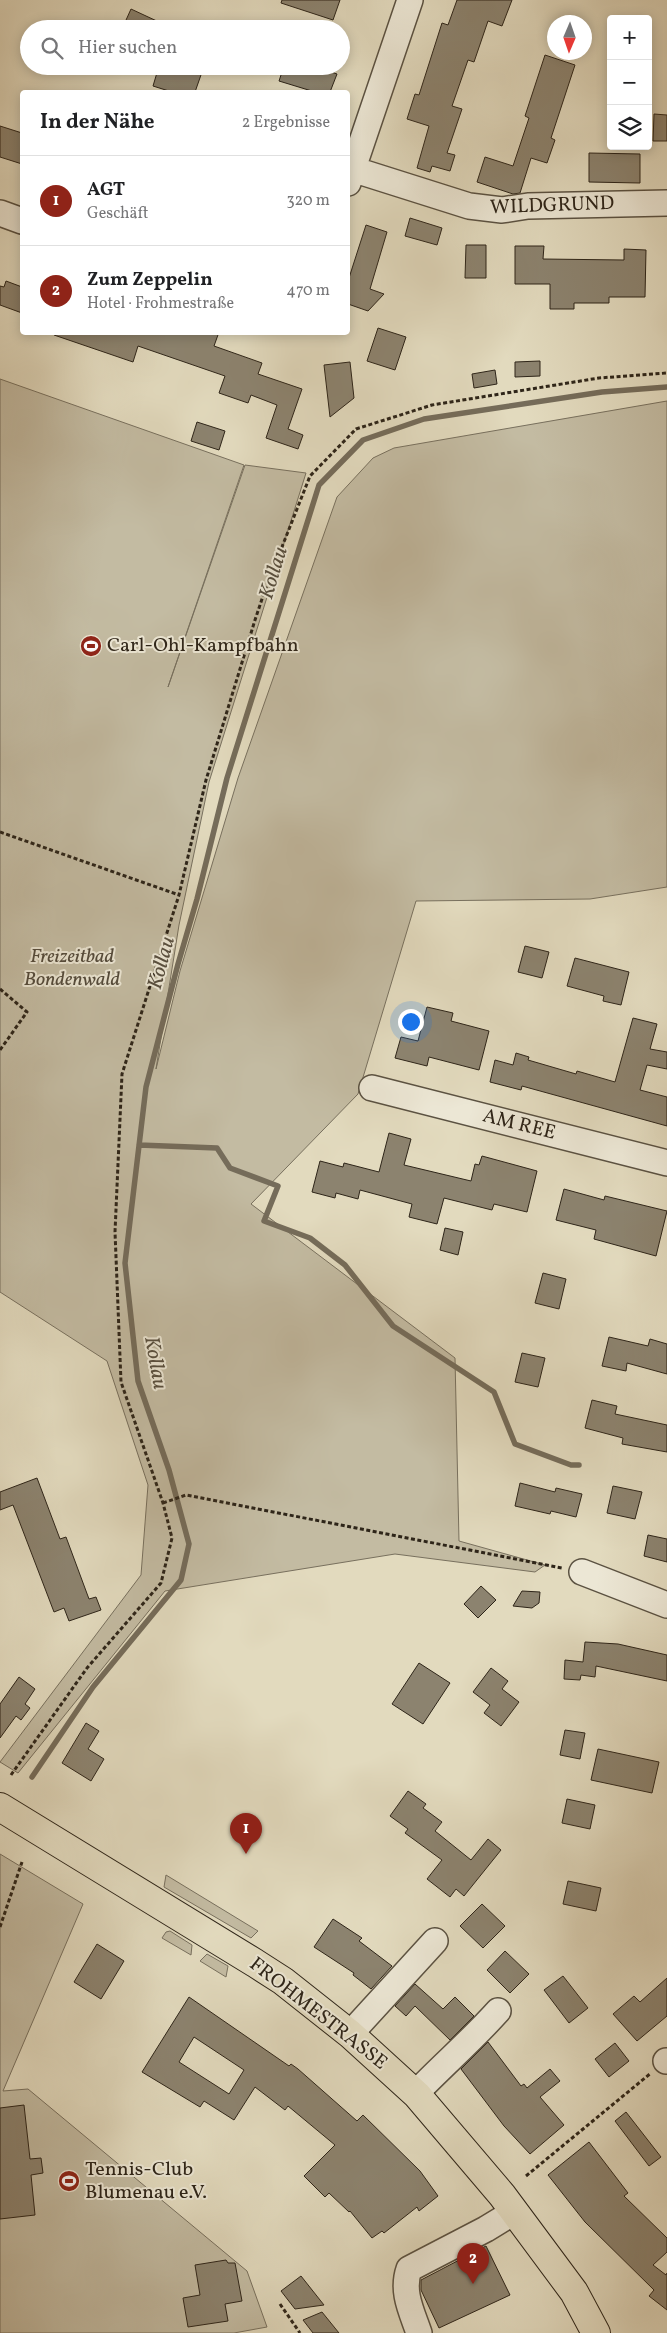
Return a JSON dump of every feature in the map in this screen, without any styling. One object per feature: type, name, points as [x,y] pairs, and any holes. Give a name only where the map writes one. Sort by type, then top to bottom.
[{"type":"main road","name":"FROHMESTRASSE","points":[[0,1807],[283,1981],[350,2034],[416,2093],[514,2212],[574,2292],[596,2333]]},
{"type":"main road","name":"FROHMESTRASSE","points":[[574,2292],[617,2333]]},
{"type":"street","points":[[350,176],[410,0]]},
{"type":"street","name":"WILDGRUND","points":[[350,176],[469,206],[502,210],[528,206],[667,202]]},
{"type":"street","points":[[0,213],[20,220]]},
{"type":"street","name":"AM REE","points":[[372,1088],[667,1163]]},
{"type":"street","points":[[582,1572],[667,1605]]},
{"type":"street","points":[[350,2034],[435,1941]]},
{"type":"street","points":[[416,2093],[443,2065],[467,2046],[498,2011]]},
{"type":"street","points":[[419,2333],[406,2294],[405,2280],[408,2269],[486,2230],[514,2212]]},
{"type":"path","points":[[11,1774],[87,1668],[161,1583],[172,1538],[163,1503],[121,1382],[115,1232],[122,1074],[179,895],[206,780],[255,620],[310,476],[356,429],[432,405],[599,378],[667,373]]},
{"type":"path","points":[[0,832],[179,895]]},
{"type":"path","points":[[0,989],[28,1012],[0,1050]]},
{"type":"path","points":[[163,1503],[186,1495],[582,1572]]},
{"type":"path","points":[[0,1927],[22,1862]]},
{"type":"path","points":[[526,2176],[666,2061]]},
{"type":"path","points":[[280,2304],[300,2333]]},
{"type":"green space","name":"Freizeitbad Bondenwald","points":[[0,379],[244,465],[168,687],[245,465],[306,473],[209,782],[179,925],[156,1069],[180,971],[238,778],[337,497],[373,458],[394,448],[667,401],[667,887],[590,899],[416,901],[358,1094],[251,1204],[455,1358],[459,1541],[545,1565],[535,1572],[395,1554],[165,1591],[18,1773],[0,1762],[141,1575],[148,1485],[107,1361],[0,1292]]},
{"type":"green space","name":"Tennis-Club Blumenau e.V.","points":[[0,1854],[83,1904],[3,2091],[28,2089],[247,2271],[267,2327],[234,2333],[0,2333]]},
{"type":"green space","points":[[166,1875],[258,1931],[251,1938],[164,1887]]},
{"type":"green space","points":[[170,1931],[192,1945],[191,1955],[162,1938],[166,1932]]},
{"type":"green space","points":[[207,1954],[228,1966],[226,1977],[200,1961]]},
{"type":"building","points":[[282,0],[340,0],[333,20],[281,3]]},
{"type":"building","points":[[457,0],[512,0],[502,26],[488,21],[474,62],[468,60],[452,106],[462,109],[447,153],[455,155],[450,171],[432,166],[430,172],[417,168],[429,126],[407,119],[415,94],[419,95],[442,23],[448,25]]},
{"type":"building","points":[[131,9],[155,20],[126,20]]},
{"type":"building","points":[[545,55],[547,56],[547,60],[560,60],[575,65],[551,138],[555,140],[547,163],[531,158],[520,193],[513,194],[477,182],[485,157],[513,166],[529,118],[525,116]]},
{"type":"building","points":[[156,75],[201,75],[196,90],[166,90],[153,86]]},
{"type":"building","points":[[281,75],[337,75],[331,90],[308,90],[279,81]]},
{"type":"building","points":[[654,114],[667,115],[667,141],[653,141]]},
{"type":"building","points":[[0,126],[20,132],[20,163],[0,157]]},
{"type":"building","points":[[589,153],[640,154],[640,183],[589,182]]},
{"type":"building","points":[[410,218],[442,228],[437,245],[405,236]]},
{"type":"building","points":[[366,225],[387,232],[370,289],[384,294],[368,311],[350,305],[350,275]]},
{"type":"building","points":[[466,245],[486,245],[486,278],[465,278]]},
{"type":"building","points":[[515,246],[544,246],[543,259],[624,260],[624,249],[646,250],[645,297],[609,297],[609,303],[574,303],[574,309],[550,309],[550,284],[515,284]]},
{"type":"building","points":[[6,281],[20,286],[20,312],[0,305],[0,286],[4,287]]},
{"type":"building","points":[[378,328],[406,337],[395,370],[367,361]]},
{"type":"building","points":[[54,335],[218,335],[214,346],[262,363],[258,374],[302,389],[288,429],[303,435],[298,449],[266,438],[277,405],[251,395],[248,403],[219,393],[225,376],[138,346],[133,362]]},
{"type":"building","points":[[540,361],[540,376],[515,377],[515,362]]},
{"type":"building","points":[[350,362],[354,398],[330,417],[324,365]]},
{"type":"building","points":[[495,370],[497,384],[474,388],[472,374]]},
{"type":"building","points":[[197,422],[225,431],[219,450],[191,441]]},
{"type":"building","points":[[525,946],[549,952],[542,978],[518,972]]},
{"type":"building","points":[[575,958],[629,972],[621,1005],[603,1001],[604,996],[567,986]]},
{"type":"building","points":[[427,1007],[453,1013],[451,1021],[489,1031],[479,1070],[429,1057],[427,1066],[395,1058],[401,1037],[418,1041]]},
{"type":"building","points":[[633,1018],[657,1024],[650,1049],[667,1052],[667,1069],[647,1065],[640,1090],[667,1097],[667,1126],[522,1086],[521,1090],[490,1082],[495,1060],[513,1065],[516,1053],[529,1057],[528,1060],[576,1074],[577,1071],[615,1082]]},
{"type":"building","points":[[389,1133],[411,1139],[404,1165],[471,1181],[475,1164],[479,1165],[482,1156],[537,1171],[527,1212],[494,1204],[492,1210],[444,1198],[437,1224],[409,1217],[412,1204],[360,1190],[358,1199],[336,1193],[335,1198],[312,1192],[320,1161],[343,1167],[344,1163],[379,1172]]},
{"type":"building","points":[[564,1189],[604,1200],[605,1196],[667,1211],[656,1256],[594,1239],[596,1230],[556,1220]]},
{"type":"building","points":[[445,1228],[463,1232],[458,1255],[440,1250]]},
{"type":"building","points":[[543,1273],[566,1279],[559,1309],[535,1303]]},
{"type":"building","points":[[609,1337],[648,1346],[650,1339],[667,1344],[667,1374],[627,1363],[626,1371],[602,1366]]},
{"type":"building","points":[[522,1353],[545,1358],[538,1387],[515,1382]]},
{"type":"building","points":[[592,1400],[617,1406],[615,1414],[667,1425],[667,1452],[622,1444],[623,1438],[585,1428]]},
{"type":"building","points":[[37,1478],[60,1539],[66,1537],[89,1599],[96,1597],[101,1610],[69,1621],[64,1608],[54,1612],[13,1505],[0,1510],[0,1492]]},
{"type":"building","points":[[520,1483],[555,1492],[556,1488],[582,1494],[576,1517],[551,1511],[550,1514],[515,1506]]},
{"type":"building","points":[[613,1486],[642,1492],[635,1519],[607,1513]]},
{"type":"building","points":[[648,1535],[667,1539],[667,1562],[644,1556]]},
{"type":"building","points":[[481,1586],[496,1600],[478,1618],[464,1604]]},
{"type":"building","points":[[522,1591],[540,1592],[539,1603],[532,1608],[513,1606]]},
{"type":"building","points":[[585,1642],[618,1644],[667,1655],[667,1681],[596,1666],[595,1677],[581,1675],[580,1680],[564,1679],[565,1660],[583,1662]]},
{"type":"building","points":[[419,1663],[450,1683],[423,1724],[392,1704]]},
{"type":"building","points":[[491,1668],[508,1681],[502,1689],[519,1702],[501,1726],[484,1713],[490,1705],[473,1692]]},
{"type":"building","points":[[19,1677],[35,1689],[25,1704],[30,1708],[21,1720],[16,1716],[0,1738],[0,1704]]},
{"type":"building","points":[[86,1723],[99,1731],[88,1749],[104,1759],[91,1781],[62,1763]]},
{"type":"building","points":[[565,1730],[585,1733],[580,1759],[560,1755]]},
{"type":"building","points":[[598,1749],[659,1762],[652,1793],[591,1780]]},
{"type":"building","points":[[408,1791],[426,1804],[423,1808],[442,1822],[435,1831],[471,1860],[488,1839],[501,1850],[464,1896],[456,1889],[450,1897],[427,1879],[442,1860],[405,1833],[408,1829],[390,1816]]},
{"type":"building","points":[[567,1799],[595,1805],[590,1829],[562,1823]]},
{"type":"building","points":[[568,1881],[601,1888],[596,1911],[563,1904]]},
{"type":"building","points":[[482,1904],[505,1926],[483,1948],[460,1926]]},
{"type":"building","points":[[333,1919],[362,1938],[359,1941],[392,1966],[371,1989],[353,1975],[354,1973],[314,1947]]},
{"type":"building","points":[[97,1944],[124,1961],[101,1999],[74,1982]]},
{"type":"building","points":[[505,1951],[529,1974],[510,1993],[487,1970]]},
{"type":"building","points":[[563,1976],[588,2008],[569,2023],[544,1990]]},
{"type":"building","points":[[667,1978],[667,2016],[637,2041],[613,2014],[634,1996],[640,2002]]},
{"type":"building","points":[[415,1984],[443,2009],[455,1997],[474,2016],[450,2040],[415,2006],[406,2016],[395,2006]]},
{"type":"building","points":[[189,1997],[289,2066],[291,2064],[298,2069],[357,2121],[363,2115],[420,2171],[438,2196],[419,2211],[417,2207],[384,2233],[382,2231],[372,2238],[350,2211],[329,2193],[325,2197],[304,2176],[335,2145],[288,2106],[285,2110],[255,2087],[234,2120],[204,2101],[200,2107],[142,2072]],"holes":[[[194,2037],[244,2070],[229,2094],[179,2062]]]},
{"type":"building","points":[[488,2042],[521,2086],[524,2084],[527,2088],[550,2069],[560,2081],[540,2097],[564,2125],[530,2154],[504,2126],[461,2069]]},
{"type":"building","points":[[615,2043],[629,2061],[609,2077],[595,2059]]},
{"type":"building","points":[[24,2105],[30,2159],[41,2158],[43,2173],[31,2175],[35,2215],[0,2219],[0,2108]]},
{"type":"building","points":[[626,2112],[661,2157],[649,2166],[615,2121]]},
{"type":"building","points":[[589,2142],[628,2193],[624,2196],[667,2238],[667,2252],[653,2265],[666,2275],[667,2273],[667,2310],[649,2296],[654,2290],[585,2222],[548,2175]]},
{"type":"building","points":[[486,2246],[510,2295],[439,2328],[421,2290],[421,2280]]},
{"type":"building","points":[[226,2260],[228,2263],[235,2263],[242,2301],[225,2304],[228,2321],[188,2327],[183,2298],[200,2295],[195,2265]]},
{"type":"building","points":[[301,2276],[324,2305],[295,2309],[281,2291]]},
{"type":"building","points":[[322,2312],[339,2333],[313,2333],[303,2320]]},
{"type":"waterway","name":"Kollau","points":[[32,1777],[93,1687],[181,1580],[189,1544],[169,1470],[138,1381],[125,1263],[146,1087],[197,899],[227,778],[319,485],[363,440],[424,419],[602,392],[667,387]]},
{"type":"waterway","points":[[139,1145],[217,1148],[230,1168],[278,1186],[264,1221],[310,1238],[345,1265],[393,1326],[494,1392],[515,1444],[571,1465],[579,1465]]},
{"type":"place","name":"Carl-Ohl-Kampfbahn","points":[[91,646]]},
{"type":"place","name":"AGT","points":[[246,1854]]},
{"type":"place","name":"Tennis-Club Blumenau e.V.","points":[[69,2181]]},
{"type":"place","name":"Zum Zeppelin","points":[[473,2284]]}]
